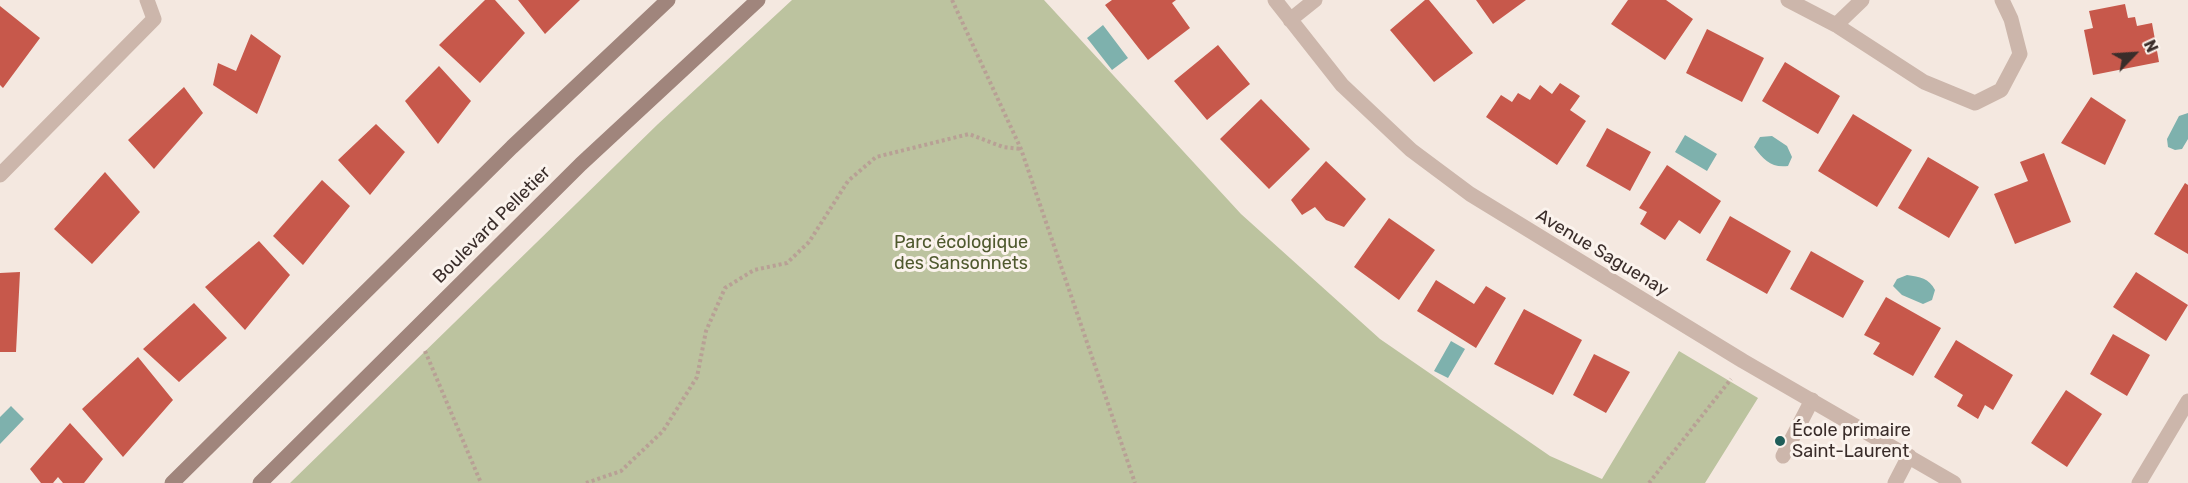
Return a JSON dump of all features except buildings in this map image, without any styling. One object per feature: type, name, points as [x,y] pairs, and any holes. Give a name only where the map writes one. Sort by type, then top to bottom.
[{"type":"street","points":[[0,175],[154,19],[147,0]]},
{"type":"street","points":[[172,483],[512,147],[668,0]]},
{"type":"street","name":"Boulevard Pelletier","points":[[260,483],[581,164],[758,0]]},
{"type":"street","name":"Avenue Saguenay","points":[[1275,0],[1342,85],[1411,150],[1470,194],[1743,361],[1954,483]]},
{"type":"street","points":[[1290,20],[1314,0]]},
{"type":"street","points":[[1788,0],[1836,25],[1924,82],[1975,103],[2001,90],[2020,54],[2011,19],[2002,0]]},
{"type":"street","points":[[1836,25],[1862,0]]},
{"type":"street","points":[[1783,456],[1812,400]]},
{"type":"street","points":[[2139,483],[2188,400]]},
{"type":"street","points":[[1895,483],[1909,456]]},
{"type":"path","points":[[952,0],[1021,149],[1135,483]]},
{"type":"path","points":[[586,483],[621,471],[663,431],[698,377],[706,331],[725,288],[754,270],[787,263],[809,242],[848,181],[876,158],[969,134],[1003,147],[1021,149]]},
{"type":"path","points":[[424,349],[481,483]]},
{"type":"path","points":[[1649,483],[1731,379]]},
{"type":"green space","name":"Parc écologique des Sansonnets","points":[[792,0],[1044,0],[1241,214],[1380,339],[1550,456],[1602,479],[1679,351],[1758,398],[1705,483],[290,483],[658,124]]},
{"type":"water","points":[[1103,25],[1128,58],[1112,70],[1087,38]]},
{"type":"water","points":[[2188,113],[2188,139],[2182,149],[2175,150],[2168,147],[2167,139],[2179,116]]},
{"type":"water","points":[[1685,135],[1717,154],[1707,171],[1675,152]]},
{"type":"water","points":[[1772,136],[1787,146],[1792,157],[1788,166],[1777,166],[1768,162],[1754,147],[1760,137]]},
{"type":"water","points":[[1907,275],[1920,277],[1930,283],[1935,290],[1932,300],[1923,304],[1902,295],[1893,286],[1897,279]]},
{"type":"water","points":[[1451,341],[1465,349],[1448,378],[1434,371]]},
{"type":"water","points":[[11,406],[24,419],[0,444],[0,417]]},
{"type":"place","name":"École primaire Saint-Laurent","points":[[1780,441]]}]
